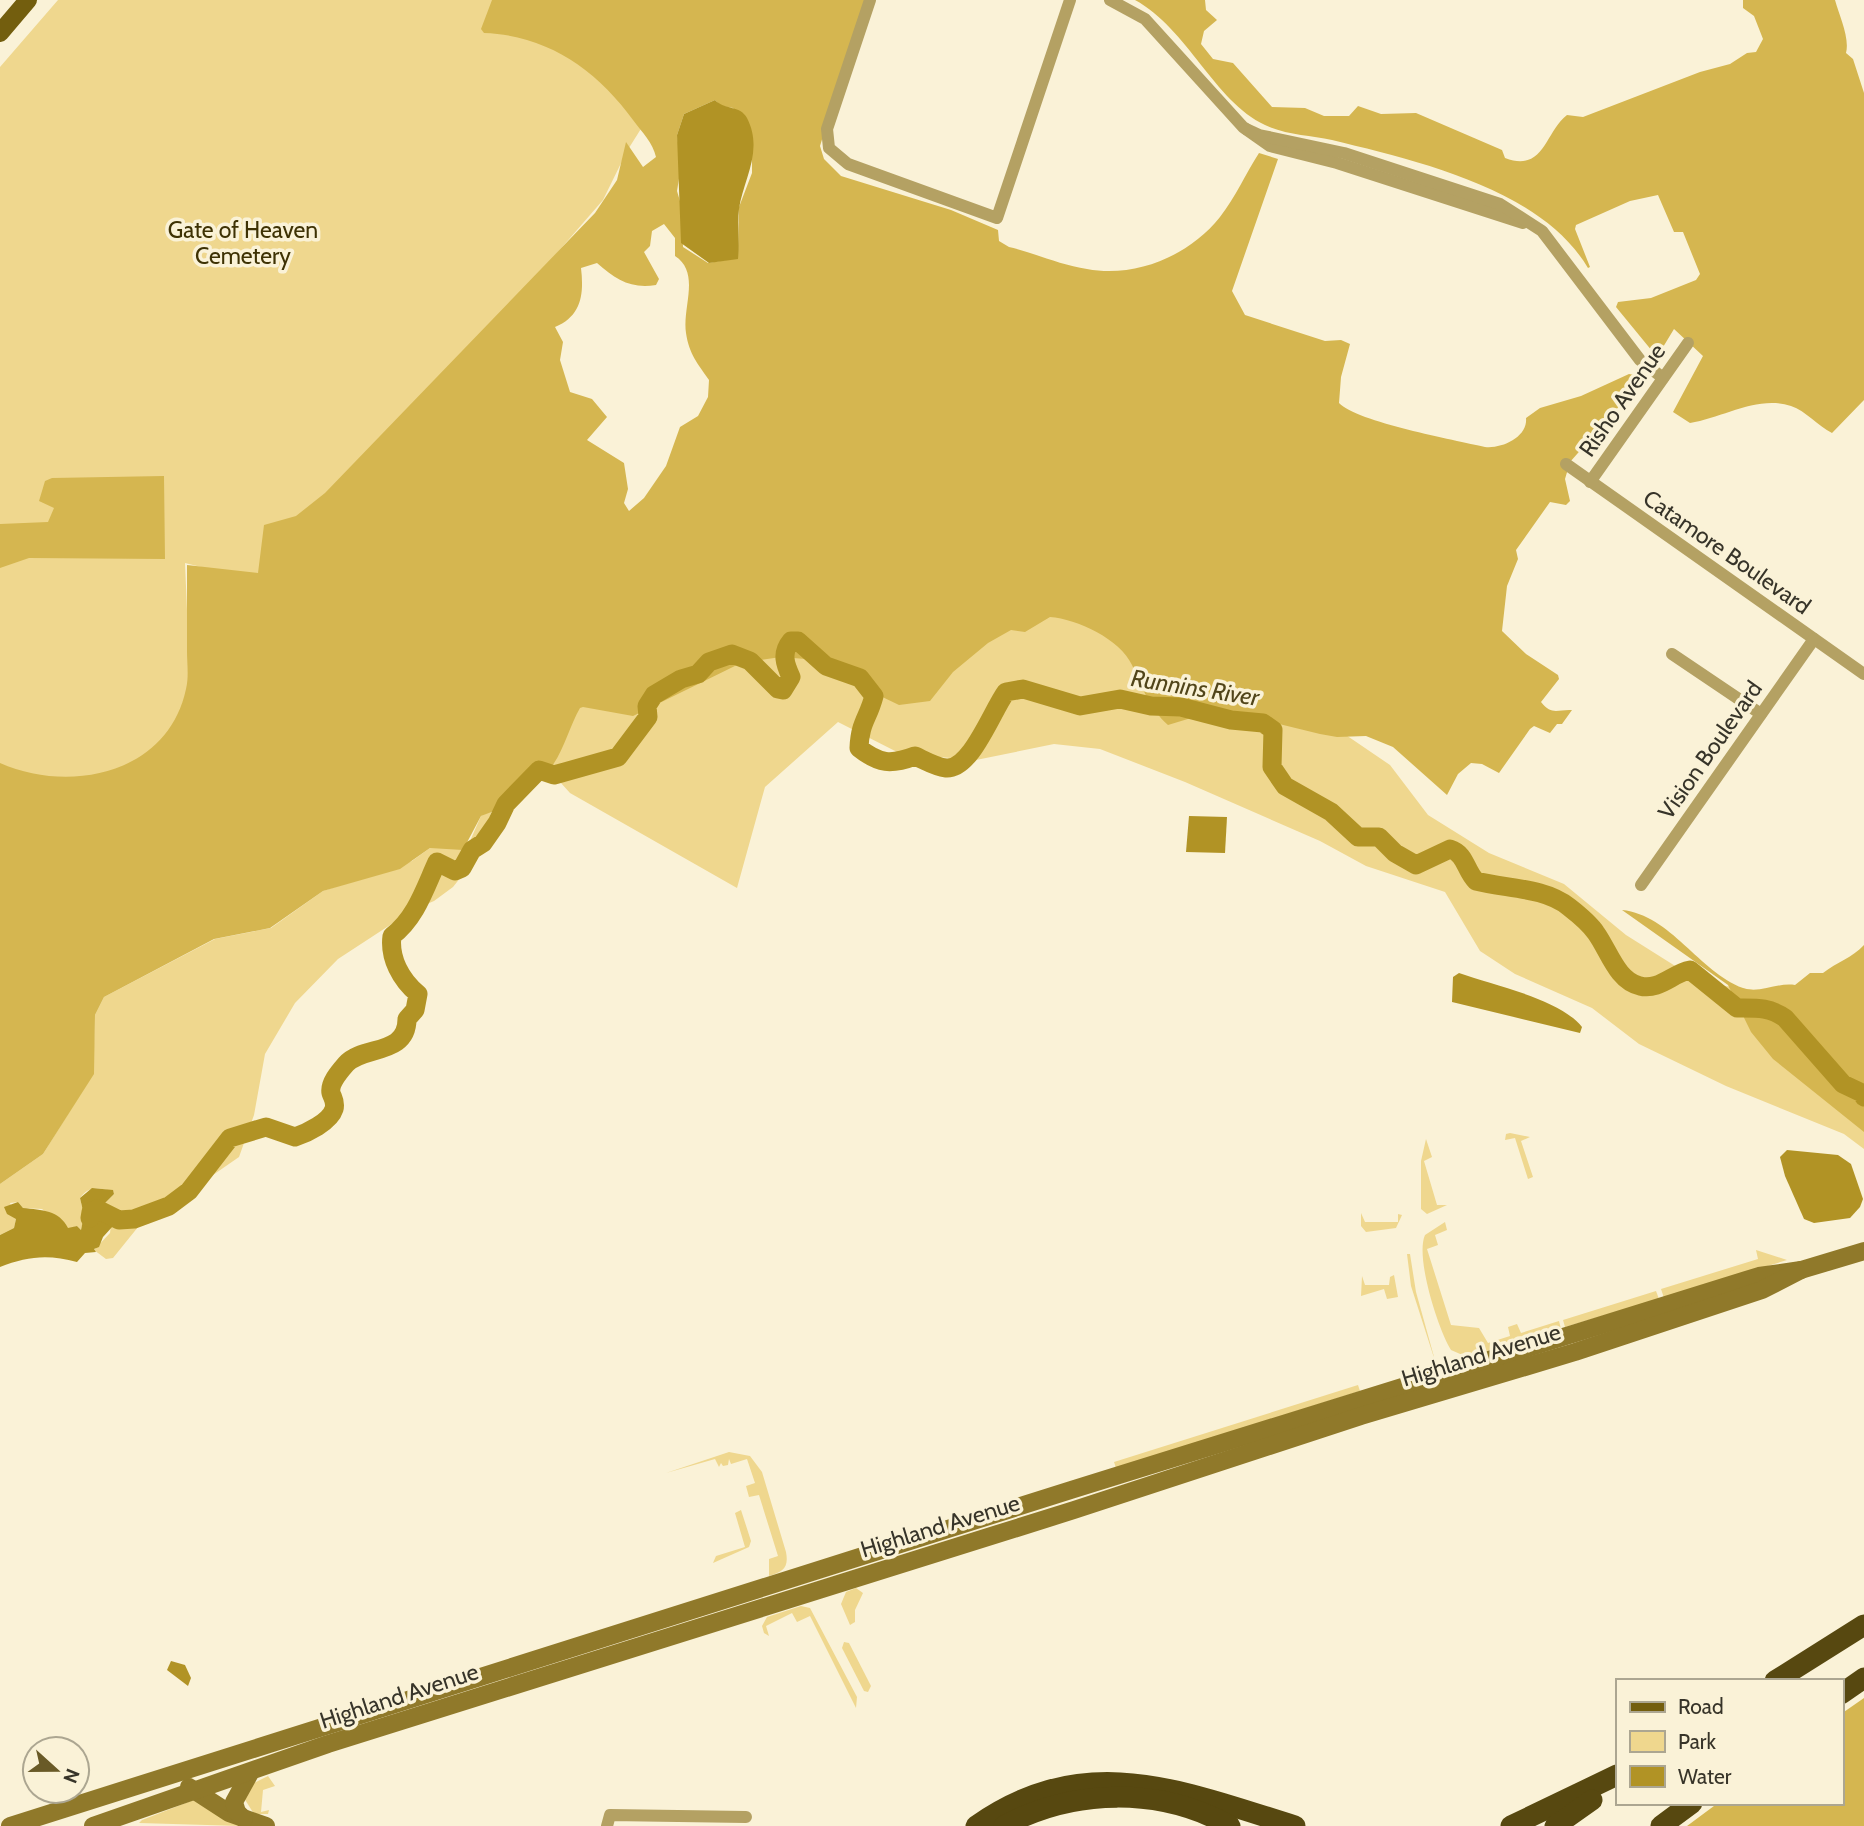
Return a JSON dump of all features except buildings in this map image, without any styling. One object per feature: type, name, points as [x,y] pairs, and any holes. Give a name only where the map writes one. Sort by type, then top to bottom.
[{"type":"highway","points":[[1778,1679],[1864,1625]]},
{"type":"highway","points":[[1843,1693],[1864,1678]]},
{"type":"highway","points":[[1511,1826],[1616,1775]]},
{"type":"highway","points":[[976,1826],[1008,1807],[1048,1791],[1115,1782],[1180,1790],[1295,1826]]},
{"type":"highway","points":[[1555,1826],[1616,1785]]},
{"type":"highway","points":[[1004,1826],[1053,1805],[1114,1797],[1177,1804],[1230,1826]]},
{"type":"highway","points":[[1661,1826],[1689,1805]]},
{"type":"main road","points":[[0,33],[28,0]]},
{"type":"main road","name":"Highland Avenue","points":[[32,1819],[1438,1375],[1759,1276],[1801,1270],[1864,1251]]},
{"type":"main road","name":"Highland Avenue","points":[[93,1826],[328,1744],[1074,1510],[1361,1416],[1575,1352],[1762,1290],[1801,1270]]},
{"type":"main road","points":[[244,1819],[236,1812],[234,1802],[250,1773]]},
{"type":"main road","points":[[166,1778],[195,1790],[244,1819],[266,1826]]},
{"type":"main road","points":[[0,1824],[32,1819]]},
{"type":"main road","points":[[10,1826],[32,1819]]},
{"type":"street","points":[[870,0],[827,129],[829,148],[848,164],[997,218],[1070,0]]},
{"type":"street","points":[[1110,0],[1144,19],[1246,129],[1266,137],[1344,153],[1516,212],[1537,227],[1640,360],[1662,378]]},
{"type":"street","name":"Risho Avenue","points":[[1590,482],[1688,343]]},
{"type":"street","name":"Catamore Boulevard","points":[[1566,464],[1864,674]]},
{"type":"street","name":"Vision Boulevard","points":[[1641,885],[1814,639]]},
{"type":"street","points":[[1672,654],[1760,714]]},
{"type":"street","points":[[607,1826],[610,1815],[746,1817]]},
{"type":"green space","name":"Gate of Heaven Cemetery","points":[[58,0],[516,0],[620,93],[644,124],[627,151],[603,200],[426,404],[344,482],[256,575],[241,577],[185,563],[190,681],[182,720],[118,790],[0,775],[0,67]]},
{"type":"green space","points":[[1029,586],[1318,716],[1390,765],[1428,815],[1489,853],[1564,884],[1626,935],[1680,969],[1711,984],[1754,990],[1864,1060],[1864,1149],[1844,1134],[1726,1086],[1639,1044],[1592,1008],[1515,974],[1480,951],[1445,892],[1366,866],[1320,841],[1185,782],[1100,749],[1054,744],[976,760],[901,754],[838,722],[765,787],[737,888],[570,793],[506,722]]},
{"type":"green space","points":[[492,810],[476,858],[453,887],[338,959],[295,1003],[265,1054],[254,1115],[239,1157],[213,1175],[155,1206],[113,1258],[106,1259],[94,1250],[110,1233],[112,1218],[105,1203],[114,1194],[113,1191],[99,1188],[91,1189],[80,1198],[84,1215],[81,1230],[77,1226],[68,1229],[42,1209],[23,1208],[18,1202],[10,1203],[16,1219],[14,1228],[0,1235],[0,1184],[43,1154],[93,1074],[95,1015],[104,997],[215,939],[271,928],[323,891],[412,861],[430,848],[470,841],[481,816]]},
{"type":"green space","points":[[1506,1134],[1530,1137],[1521,1141],[1533,1177],[1528,1179],[1515,1138],[1505,1140]]},
{"type":"green space","points":[[1426,1139],[1432,1157],[1424,1161],[1437,1205],[1447,1205],[1427,1214],[1421,1209],[1421,1161]]},
{"type":"green space","points":[[1361,1213],[1365,1222],[1398,1222],[1398,1214],[1402,1215],[1396,1228],[1366,1232],[1361,1226]]},
{"type":"green space","points":[[1445,1222],[1447,1230],[1435,1235],[1438,1245],[1427,1249],[1451,1325],[1479,1328],[1488,1343],[1510,1336],[1508,1327],[1517,1324],[1521,1333],[1559,1321],[1561,1329],[1467,1357],[1451,1350],[1434,1310],[1423,1259],[1425,1235]]},
{"type":"green space","points":[[1756,1250],[1787,1260],[1664,1298],[1661,1289],[1758,1259]]},
{"type":"green space","points":[[1407,1254],[1410,1254],[1416,1292],[1436,1364],[1411,1286]]},
{"type":"green space","points":[[1394,1275],[1398,1297],[1387,1299],[1384,1289],[1361,1296],[1362,1276],[1365,1285],[1389,1285],[1390,1277]]},
{"type":"green space","points":[[1656,1291],[1659,1299],[1565,1327],[1563,1320]]},
{"type":"green space","points":[[1358,1385],[1360,1391],[1116,1468],[1114,1462]]},
{"type":"green space","points":[[729,1452],[750,1456],[762,1472],[787,1557],[784,1568],[769,1576],[769,1559],[778,1556],[759,1495],[749,1497],[746,1486],[755,1483],[747,1459],[731,1464],[729,1459],[728,1465],[723,1466],[721,1463],[719,1467],[715,1459],[666,1473]]},
{"type":"green space","points":[[741,1510],[751,1541],[749,1547],[713,1563],[716,1556],[745,1547],[735,1513]]},
{"type":"green space","points":[[856,1588],[863,1593],[855,1610],[855,1622],[850,1625],[841,1604],[846,1592]]},
{"type":"green space","points":[[801,1606],[810,1608],[857,1697],[856,1708],[810,1616],[797,1622],[792,1613],[766,1626],[769,1636],[764,1633],[762,1626],[767,1617]]},
{"type":"green space","points":[[844,1642],[849,1643],[871,1686],[868,1692],[864,1691],[842,1648]]},
{"type":"green space","points":[[268,1776],[275,1786],[263,1790],[261,1812],[269,1810],[268,1814],[254,1814],[244,1798],[248,1786]]},
{"type":"green space","points":[[196,1799],[241,1826],[139,1823],[142,1820]]},
{"type":"shaded area","points":[[492,0],[865,0],[820,146],[824,159],[841,176],[951,210],[998,230],[999,241],[1009,247],[1077,267],[1106,271],[1142,267],[1177,253],[1193,243],[1220,217],[1259,153],[1278,159],[1232,291],[1245,315],[1325,341],[1341,340],[1350,344],[1341,377],[1339,403],[1349,410],[1408,430],[1492,447],[1506,444],[1518,436],[1526,425],[1526,418],[1540,408],[1581,396],[1629,374],[1645,377],[1570,462],[1565,479],[1570,501],[1566,505],[1550,502],[1516,550],[1518,559],[1507,586],[1502,631],[1526,654],[1558,675],[1559,679],[1541,702],[1555,711],[1572,710],[1562,724],[1557,724],[1550,733],[1534,726],[1530,729],[1499,773],[1482,764],[1471,763],[1458,774],[1447,795],[1393,747],[1366,736],[1337,737],[1320,734],[1271,722],[1247,712],[1191,718],[1168,725],[1151,704],[1132,665],[1118,647],[1085,626],[1050,617],[1025,632],[1011,630],[988,643],[953,672],[930,701],[899,705],[872,692],[834,665],[818,660],[781,657],[741,663],[633,716],[583,707],[580,708],[561,750],[547,772],[511,793],[494,811],[481,816],[463,850],[430,848],[400,869],[323,891],[270,928],[214,939],[104,997],[95,1015],[94,1074],[43,1154],[0,1184],[0,763],[27,772],[85,776],[113,770],[138,758],[159,741],[176,718],[187,684],[187,565],[258,573],[264,525],[296,516],[325,493],[595,213],[617,180],[626,142],[643,167],[656,157],[647,138],[619,102],[587,71],[569,58],[529,40],[484,33],[481,29]],"holes":[[[715,100],[721,106],[733,108],[750,130],[752,173],[739,207],[738,258],[708,263],[683,247],[682,208],[677,191],[681,166],[677,135],[684,114]],[[664,224],[675,238],[675,256],[683,263],[687,272],[687,340],[709,380],[708,397],[698,416],[680,427],[666,466],[644,498],[629,511],[624,503],[628,489],[624,463],[587,440],[607,417],[592,399],[570,392],[560,360],[563,342],[555,327],[571,317],[576,310],[581,295],[581,268],[597,263],[624,282],[639,286],[656,285],[659,279],[644,252],[650,246],[652,231]]]},
{"type":"shaded area","points":[[1135,0],[1205,0],[1206,10],[1217,20],[1204,31],[1201,44],[1213,59],[1233,63],[1272,107],[1305,108],[1324,116],[1349,116],[1358,106],[1381,114],[1416,113],[1502,150],[1505,158],[1518,161],[1528,160],[1536,155],[1567,115],[1583,117],[1700,72],[1730,64],[1747,53],[1756,52],[1763,39],[1754,16],[1743,8],[1743,0],[1835,0],[1845,34],[1846,53],[1853,59],[1864,93],[1864,400],[1832,433],[1796,408],[1778,403],[1753,405],[1690,423],[1673,412],[1703,356],[1674,329],[1657,357],[1616,307],[1618,302],[1651,298],[1696,280],[1700,274],[1683,232],[1674,232],[1658,195],[1630,201],[1576,225],[1575,229],[1590,267],[1588,268],[1567,241],[1540,218],[1509,198],[1475,182],[1402,158],[1265,125],[1247,114],[1231,99],[1170,28]]},
{"type":"shaded area","points":[[164,476],[165,559],[29,558],[0,568],[0,524],[48,522],[54,508],[39,501],[45,481],[52,478]]},
{"type":"shaded area","points":[[1622,910],[1655,922],[1712,970],[1749,989],[1795,985],[1810,973],[1823,973],[1864,945],[1864,1132],[1773,1059],[1751,1032],[1728,985]]},
{"type":"shaded area","points":[[1864,1698],[1864,1826],[1687,1826],[1715,1805],[1843,1805],[1843,1713]]},
{"type":"water","points":[[715,100],[736,109],[747,118],[752,130],[753,154],[739,209],[738,259],[709,263],[681,243],[677,135],[684,114]]},
{"type":"water","points":[[1189,816],[1227,817],[1225,853],[1186,852]]},
{"type":"water","points":[[1459,973],[1525,994],[1558,1008],[1582,1027],[1580,1033],[1452,1002],[1453,977]]},
{"type":"water","points":[[1787,1150],[1838,1155],[1851,1164],[1863,1199],[1850,1218],[1814,1223],[1804,1219],[1785,1176],[1780,1157]]},
{"type":"water","points":[[92,1188],[113,1190],[114,1194],[105,1203],[113,1226],[103,1237],[99,1247],[94,1249],[96,1252],[85,1253],[77,1262],[38,1257],[0,1267],[0,1235],[14,1228],[16,1219],[7,1214],[4,1207],[18,1202],[23,1208],[55,1214],[68,1228],[77,1226],[81,1230],[84,1215],[80,1198]]},
{"type":"water","points":[[171,1661],[185,1665],[191,1678],[188,1686],[167,1670]]},
{"type":"waterway","name":"Runnins River","points":[[90,1218],[91,1212],[97,1209],[119,1220],[134,1219],[169,1206],[189,1191],[230,1138],[266,1127],[295,1137],[323,1123],[334,1109],[331,1089],[341,1070],[354,1058],[400,1039],[407,1019],[415,1010],[418,994],[406,982],[394,960],[392,936],[414,912],[437,862],[455,871],[462,868],[472,850],[483,843],[497,823],[506,804],[539,770],[554,775],[618,757],[648,717],[647,706],[654,695],[681,679],[698,674],[709,662],[732,654],[750,661],[778,689],[783,690],[791,677],[785,659],[791,641],[798,641],[826,666],[860,678],[874,696],[863,726],[859,748],[879,760],[892,762],[915,756],[934,765],[946,768],[955,766],[972,750],[1006,692],[1023,689],[1080,706],[1120,699],[1151,706],[1181,707],[1231,720],[1263,723],[1273,730],[1272,767],[1285,786],[1331,812],[1358,837],[1379,837],[1395,853],[1416,865],[1450,849],[1462,858],[1476,881],[1536,892],[1559,900],[1591,926],[1619,972],[1632,983],[1653,986],[1690,970],[1737,1008],[1768,1010],[1785,1018],[1843,1084],[1862,1093],[1864,1097]]}]
